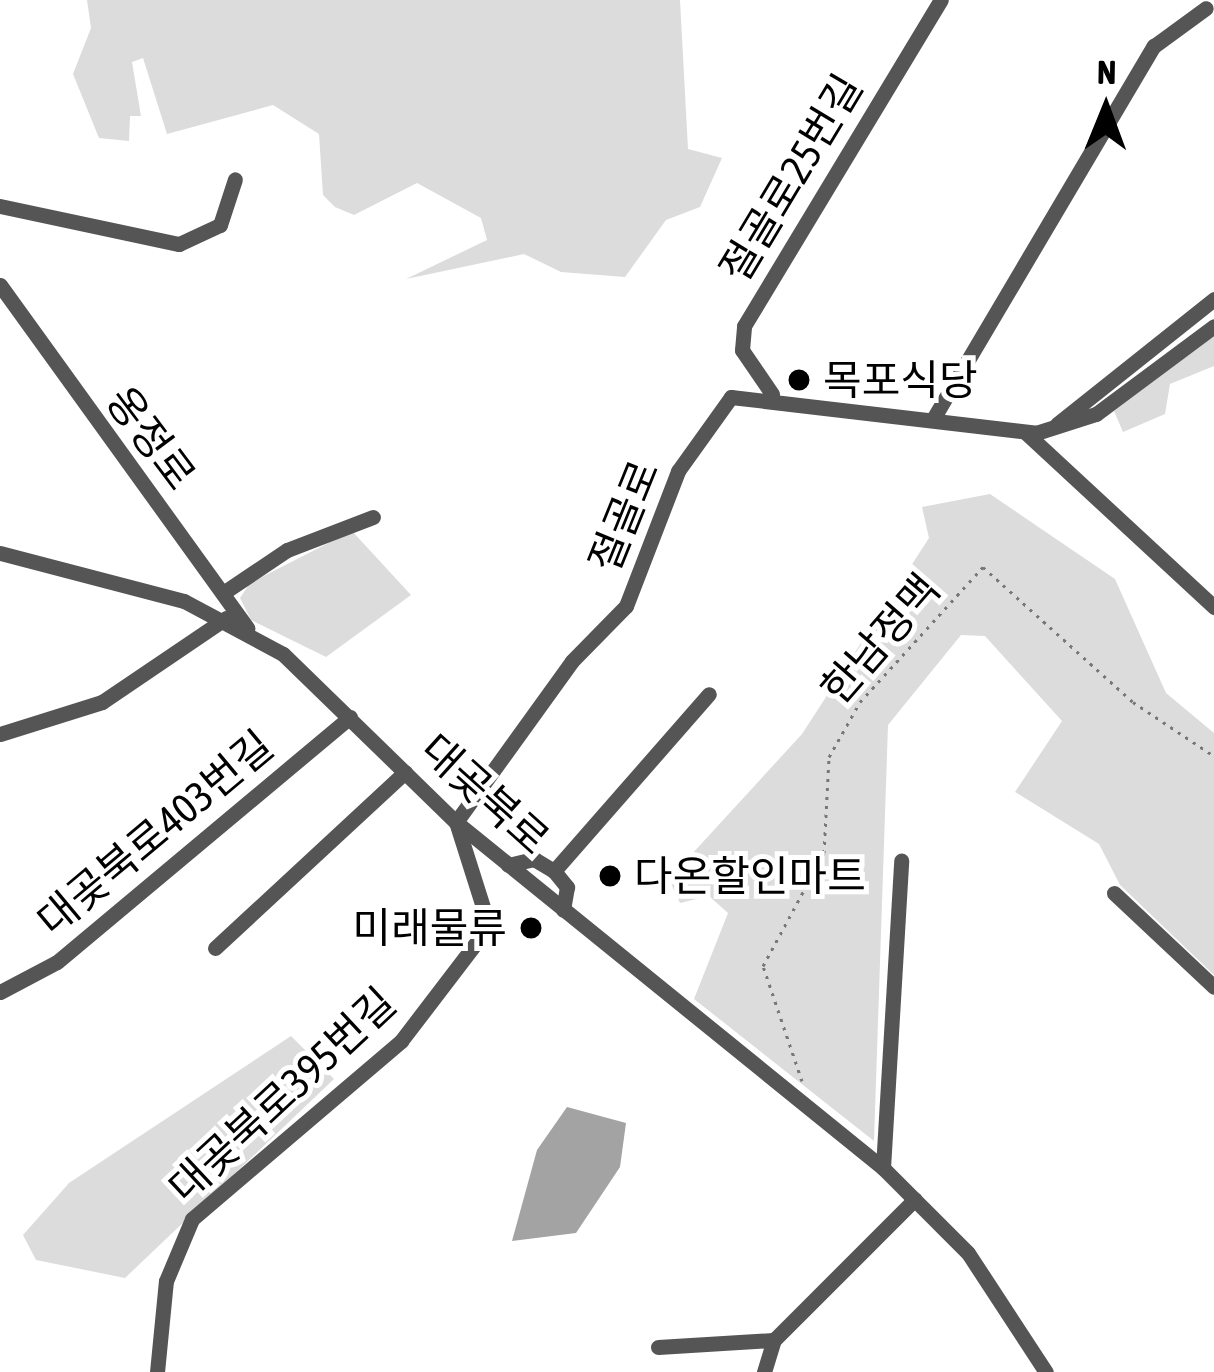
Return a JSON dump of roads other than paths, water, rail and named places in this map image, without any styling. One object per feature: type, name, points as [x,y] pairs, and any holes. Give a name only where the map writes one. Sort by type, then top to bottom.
[{"type":"street","name":"절골로25번길","points":[[772,394],[742,350],[744,326],[941,0]]},
{"type":"street","points":[[933,419],[1154,46],[1206,8]]},
{"type":"street","points":[[0,206],[179,244],[220,225],[235,179]]},
{"type":"street","name":"옹정로","points":[[0,285],[6,305],[250,632]]},
{"type":"street","points":[[1050,430],[1214,299]]},
{"type":"street","points":[[772,394],[823,415],[933,419],[1025,432],[1050,430],[1149,381],[1214,326]]},
{"type":"street","name":"절골로","points":[[456,822],[649,571],[678,472],[719,410],[747,391],[772,394]]},
{"type":"street","points":[[1025,432],[1214,607]]},
{"type":"street","points":[[223,593],[287,550],[373,517]]},
{"type":"street","name":"대곶북로","points":[[0,553],[226,618],[250,632],[350,717],[456,822],[883,1168],[968,1253],[1041,1367]]},
{"type":"street","points":[[0,734],[102,702],[226,618]]},
{"type":"street","points":[[554,871],[709,694]]},
{"type":"street","name":"대곶북로403번길","points":[[0,992],[57,962],[350,717]]},
{"type":"street","points":[[215,948],[405,772]]},
{"type":"street","name":"대곶북로395번길","points":[[157,1372],[166,1282],[192,1219],[401,1041],[489,926],[456,822]]},
{"type":"street","points":[[508,865],[534,859],[554,871],[567,887],[563,910]]},
{"type":"street","points":[[883,1168],[901,861]]},
{"type":"street","points":[[1114,893],[1214,987]]},
{"type":"street","points":[[764,1372],[773,1340],[915,1199]]},
{"type":"street","points":[[658,1347],[773,1340]]},
{"type":"place","name":"목포식당","points":[[799,380]]},
{"type":"place","name":"다온할인마트","points":[[610,876]]},
{"type":"place","name":"미래물류","points":[[531,928]]}]
